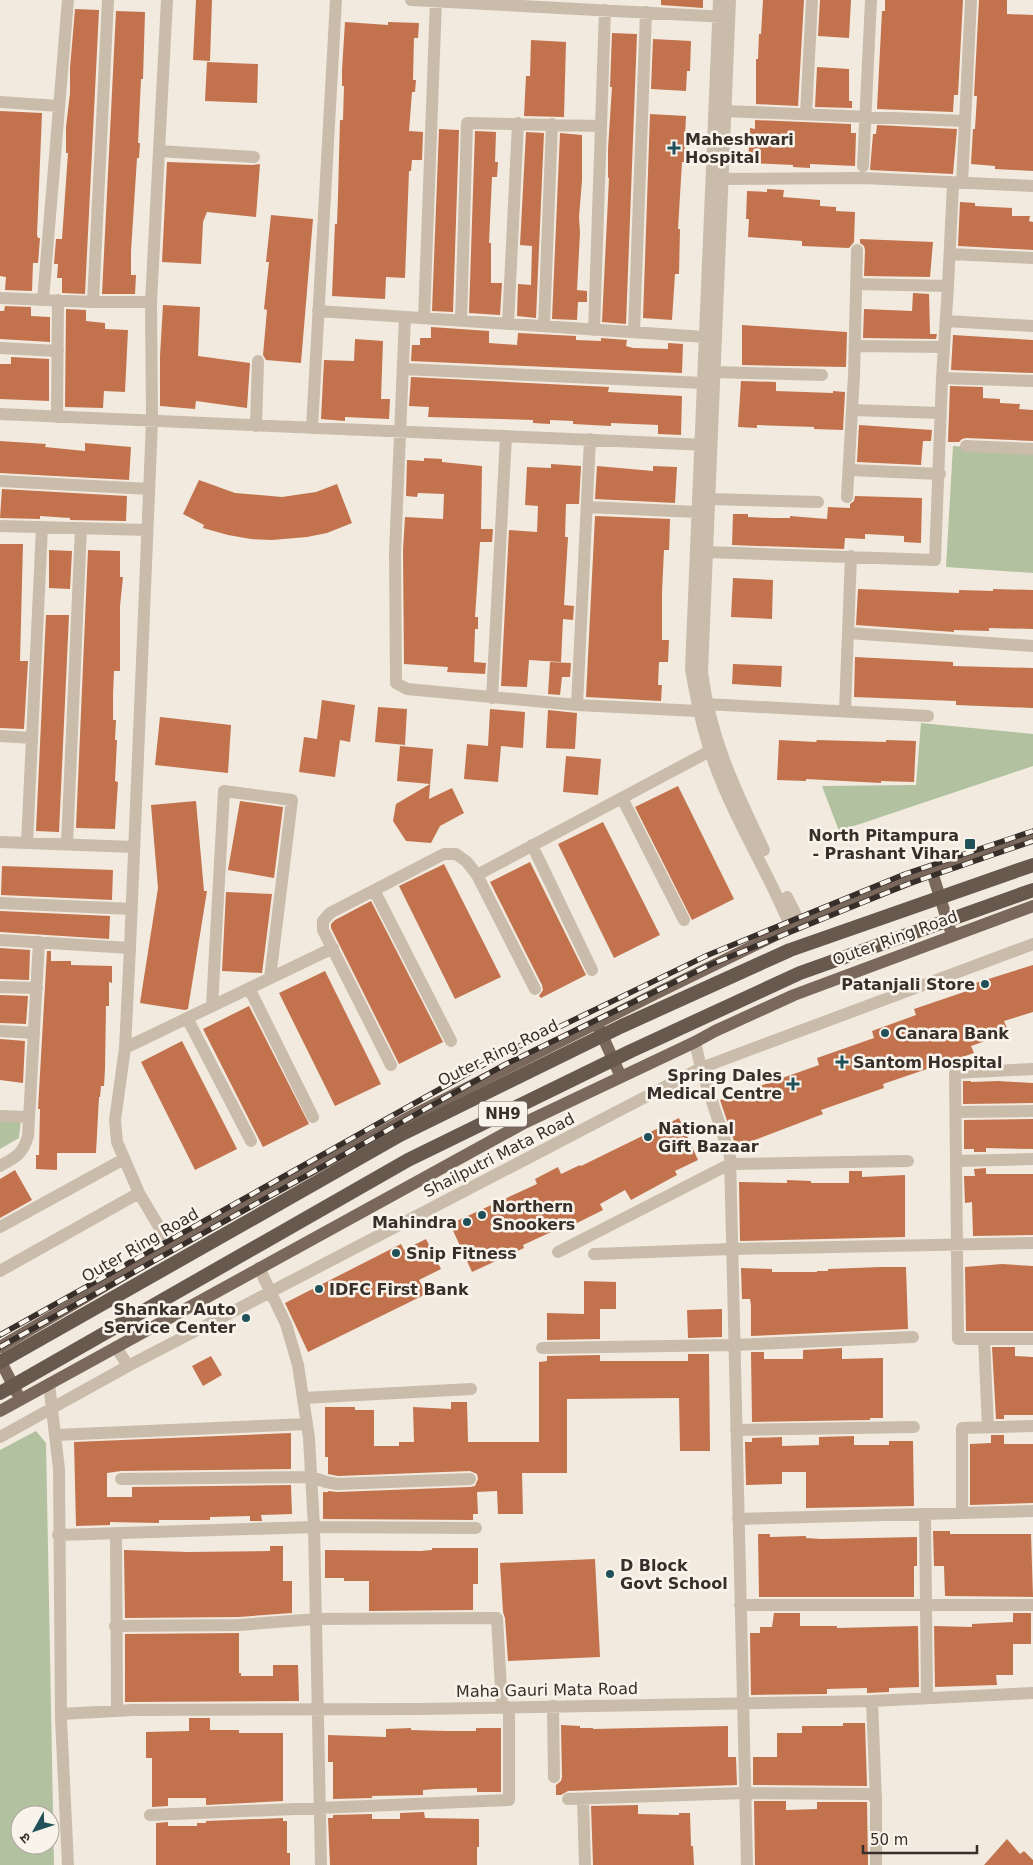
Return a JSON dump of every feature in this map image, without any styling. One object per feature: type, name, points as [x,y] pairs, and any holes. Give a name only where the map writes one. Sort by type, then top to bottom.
[{"type":"highway","name":"Outer Ring Road","points":[[0,1361],[400,1135],[622,1026],[790,950],[1033,865]]},
{"type":"highway","name":"Outer Ring Road","points":[[0,1393],[408,1160],[604,1064],[800,973],[1033,890]]},
{"type":"main road","name":"Outer Ring Road","points":[[0,1347],[171,1247],[415,1114],[597,1023],[795,926],[972,856],[1033,838]]},
{"type":"main road","points":[[932,872],[952,936]]},
{"type":"main road","name":"Outer Ring Road","points":[[0,1410],[524,1123],[794,995],[1033,906]]},
{"type":"main road","points":[[597,1023],[621,1077]]},
{"type":"main road","points":[[0,1361],[21,1399]]},
{"type":"street","points":[[43,300],[68,0]]},
{"type":"street","points":[[93,302],[108,0]]},
{"type":"street","points":[[167,0],[151,302],[152,421],[132,909],[125,1048],[115,1120],[117,1142],[124,1159],[139,1193],[171,1247]]},
{"type":"street","points":[[312,428],[336,0]]},
{"type":"street","points":[[411,0],[724,16]]},
{"type":"street","points":[[719,0],[724,16],[725,111],[714,372],[698,512],[691,669],[702,707],[732,783],[795,926]]},
{"type":"street","points":[[730,0],[724,16],[703,383],[709,499],[702,707],[710,751],[722,784],[783,909],[795,926]]},
{"type":"street","points":[[806,114],[812,0]]},
{"type":"street","points":[[863,166],[872,0]]},
{"type":"street","points":[[706,552],[935,560],[940,474],[942,378],[950,254],[965,121],[970,0]]},
{"type":"street","points":[[424,318],[436,1]]},
{"type":"street","points":[[594,330],[605,10]]},
{"type":"street","points":[[634,332],[646,12]]},
{"type":"street","points":[[0,102],[59,106]]},
{"type":"street","points":[[725,111],[965,121]]},
{"type":"street","points":[[461,321],[467,123],[601,126]]},
{"type":"street","points":[[508,324],[518,123]]},
{"type":"street","points":[[544,326],[552,124]]},
{"type":"street","points":[[159,151],[254,157]]},
{"type":"street","points":[[722,178],[862,178],[1033,186]]},
{"type":"street","points":[[847,497],[850,470],[857,250]]},
{"type":"street","points":[[950,254],[1033,258]]},
{"type":"street","points":[[857,284],[948,286]]},
{"type":"street","points":[[0,298],[93,302],[151,302]]},
{"type":"street","points":[[57,417],[58,300]]},
{"type":"street","points":[[318,311],[705,337]]},
{"type":"street","points":[[405,317],[395,553],[396,683],[407,689],[577,705],[845,710],[928,716]]},
{"type":"street","points":[[946,322],[1033,326]]},
{"type":"street","points":[[855,346],[944,347]]},
{"type":"street","points":[[0,348],[58,351]]},
{"type":"street","points":[[256,426],[258,360]]},
{"type":"street","points":[[402,369],[703,383]]},
{"type":"street","points":[[714,372],[822,376]]},
{"type":"street","points":[[942,378],[1033,381]]},
{"type":"street","points":[[852,410],[941,413]]},
{"type":"street","points":[[0,414],[706,445]]},
{"type":"street","points":[[492,698],[506,436]]},
{"type":"street","points":[[577,705],[590,439]]},
{"type":"street","points":[[966,446],[1033,449]]},
{"type":"street","points":[[850,470],[940,474]]},
{"type":"street","points":[[0,480],[149,489]]},
{"type":"street","points":[[709,499],[818,502]]},
{"type":"street","points":[[587,507],[698,512]]},
{"type":"street","points":[[0,526],[147,530]]},
{"type":"street","points":[[27,843],[42,527]]},
{"type":"street","points":[[68,844],[81,528]]},
{"type":"street","points":[[845,710],[851,556]]},
{"type":"street","points":[[848,633],[1033,646]]},
{"type":"street","points":[[0,736],[32,738]]},
{"type":"street","points":[[477,875],[710,751]]},
{"type":"street","points":[[212,1006],[224,791],[292,800],[270,978]]},
{"type":"street","points":[[622,798],[684,920]]},
{"type":"street","points":[[0,842],[134,847]]},
{"type":"street","points":[[532,845],[592,970]]},
{"type":"street","points":[[391,1065],[323,930],[323,921],[330,913],[444,854],[456,854],[467,862],[477,875],[535,989]]},
{"type":"street","points":[[374,890],[451,1041]]},
{"type":"street","points":[[0,903],[132,909]]},
{"type":"street","points":[[0,940],[130,948]]},
{"type":"street","points":[[0,1166],[17,1157],[25,1148],[28,1136],[39,942]]},
{"type":"street","name":"Shailputri Mata Road","points":[[0,1438],[128,1366],[701,1068],[1033,944]]},
{"type":"street","points":[[125,1048],[332,948]]},
{"type":"street","points":[[0,987],[37,988]]},
{"type":"street","points":[[249,988],[313,1117]]},
{"type":"street","points":[[187,1018],[251,1141]]},
{"type":"street","points":[[0,1031],[34,1033]]},
{"type":"street","points":[[695,1042],[701,1068],[730,1156],[747,1865]]},
{"type":"street","points":[[1033,1070],[955,1073],[958,1338],[1033,1339]]},
{"type":"street","points":[[956,1112],[1033,1111]]},
{"type":"street","points":[[0,1116],[29,1117]]},
{"type":"street","points":[[0,1227],[124,1159]]},
{"type":"street","points":[[956,1161],[1033,1159]]},
{"type":"street","points":[[558,1252],[730,1164],[908,1161]]},
{"type":"street","points":[[0,1271],[139,1193]]},
{"type":"street","points":[[594,1254],[732,1249],[1033,1243]]},
{"type":"street","points":[[259,1268],[272,1291],[286,1324],[298,1365],[307,1424],[314,1527],[321,1865]]},
{"type":"street","points":[[542,1348],[734,1345],[913,1337]]},
{"type":"street","points":[[984,1339],[988,1427]]},
{"type":"street","points":[[116,1347],[128,1366]]},
{"type":"street","points":[[49,1384],[59,1468],[58,1535],[61,1714],[68,1865]]},
{"type":"street","points":[[303,1398],[471,1389]]},
{"type":"street","points":[[56,1435],[307,1424]]},
{"type":"street","points":[[962,1513],[962,1428],[1033,1426]]},
{"type":"street","points":[[736,1430],[914,1427]]},
{"type":"street","points":[[121,1479],[312,1476],[337,1484],[470,1479]]},
{"type":"street","points":[[738,1519],[1033,1511]]},
{"type":"street","points":[[925,1514],[928,1697]]},
{"type":"street","points":[[58,1535],[314,1527],[476,1528]]},
{"type":"street","points":[[116,1533],[115,1626],[117,1711]]},
{"type":"street","points":[[740,1605],[1033,1605]]},
{"type":"street","points":[[115,1626],[239,1625],[316,1619],[496,1618],[505,1707],[509,1800],[150,1815]]},
{"type":"street","name":"Maha Gauri Mata Road","points":[[61,1714],[117,1711],[872,1701],[1033,1693]]},
{"type":"street","points":[[872,1701],[876,1800],[876,1865]]},
{"type":"street","points":[[553,1706],[554,1778]]},
{"type":"street","points":[[568,1799],[745,1793],[871,1794],[876,1800]]},
{"type":"street","points":[[583,1799],[585,1865]]},
{"type":"green space","points":[[953,446],[1033,451],[1033,573],[946,567]]},
{"type":"green space","points":[[921,723],[1033,734],[1033,766],[839,831],[822,786],[916,785]]},
{"type":"green space","points":[[0,1118],[21,1119],[19,1138],[0,1149]]},
{"type":"green space","points":[[36,1431],[46,1443],[53,1805],[10,1805],[10,1855],[54,1855],[54,1865],[0,1865],[0,1450]]},
{"type":"building","points":[[196,0],[212,0],[210,61],[193,60]]},
{"type":"building","points":[[661,0],[703,0],[703,8],[661,5]]},
{"type":"building","points":[[763,0],[804,0],[798,106],[756,104],[756,59],[758,59],[759,34],[761,34]]},
{"type":"building","points":[[820,0],[851,0],[849,38],[818,36]]},
{"type":"building","points":[[885,0],[963,0],[958,95],[954,95],[953,112],[877,109],[882,11],[885,11]]},
{"type":"building","points":[[979,0],[1007,0],[1007,14],[1033,15],[1033,171],[995,169],[995,166],[971,164],[977,96],[974,96]]},
{"type":"building","points":[[75,9],[99,10],[85,294],[62,293],[62,278],[57,278],[58,264],[54,264],[56,239],[62,239],[68,153],[66,153],[66,127]]},
{"type":"building","points":[[116,11],[145,12],[143,79],[141,79],[138,143],[140,143],[139,158],[137,158],[131,251],[131,275],[136,275],[135,294],[102,294]]},
{"type":"building","points":[[345,22],[388,25],[388,22],[419,23],[418,38],[414,38],[413,80],[416,80],[415,92],[412,92],[409,131],[423,132],[422,160],[412,160],[411,171],[409,171],[405,278],[386,277],[385,299],[332,296],[335,224],[337,224],[340,120],[343,120],[344,86],[342,86],[342,70]]},
{"type":"building","points":[[612,33],[637,34],[626,324],[602,322],[609,178],[608,149],[612,87],[610,87]]},
{"type":"building","points":[[653,39],[691,41],[690,71],[687,71],[686,91],[651,89]]},
{"type":"building","points":[[531,40],[566,42],[564,117],[524,116],[526,76],[530,76]]},
{"type":"building","points":[[207,62],[258,64],[257,103],[205,101]]},
{"type":"building","points":[[817,67],[849,69],[849,101],[852,101],[852,108],[815,107]]},
{"type":"building","points":[[0,111],[42,113],[37,235],[40,238],[38,263],[33,263],[32,291],[5,290],[6,277],[0,276]]},
{"type":"building","points":[[650,114],[686,116],[678,229],[680,229],[679,274],[675,274],[672,320],[643,318]]},
{"type":"building","points":[[755,120],[851,124],[851,133],[856,133],[855,166],[810,164],[810,168],[793,167],[793,165],[748,163],[750,128],[755,129]]},
{"type":"building","points":[[877,125],[957,129],[953,174],[870,170],[873,134],[876,134]]},
{"type":"building","points":[[439,129],[459,130],[453,312],[432,311]]},
{"type":"building","points":[[475,131],[496,132],[495,162],[498,162],[497,177],[492,177],[489,243],[491,243],[491,283],[502,283],[500,315],[469,313]]},
{"type":"building","points":[[526,132],[544,133],[536,318],[517,316],[518,284],[531,285],[532,246],[520,245]]},
{"type":"building","points":[[560,133],[582,135],[577,290],[587,291],[587,302],[578,302],[577,320],[552,319]]},
{"type":"building","points":[[167,162],[260,164],[256,217],[207,212],[203,222],[201,264],[162,262]]},
{"type":"building","points":[[767,189],[784,190],[783,197],[820,200],[820,206],[836,207],[836,211],[855,212],[854,242],[849,248],[802,246],[802,241],[748,237],[749,219],[746,219],[747,191],[767,192]]},
{"type":"building","points":[[960,202],[975,203],[975,206],[1012,208],[1012,216],[1030,216],[1029,221],[1033,222],[1033,250],[958,246]]},
{"type":"building","points":[[271,215],[313,219],[301,363],[266,360],[263,355],[267,310],[264,309],[269,262],[266,262]]},
{"type":"building","points":[[860,239],[933,242],[930,277],[864,276],[865,250],[864,246],[860,243]]},
{"type":"building","points":[[913,293],[929,294],[930,334],[937,334],[936,339],[863,338],[864,309],[912,311]]},
{"type":"building","points":[[163,305],[200,307],[198,356],[250,363],[247,408],[196,401],[195,409],[160,406]]},
{"type":"building","points":[[5,306],[31,307],[31,316],[50,317],[50,342],[0,339],[0,311],[4,311]]},
{"type":"building","points":[[66,309],[86,310],[86,321],[105,323],[105,329],[128,330],[125,392],[104,391],[103,408],[65,407]]},
{"type":"building","points":[[742,325],[847,332],[846,367],[742,365]]},
{"type":"building","points":[[431,327],[489,331],[489,343],[517,345],[518,333],[576,336],[576,340],[601,341],[601,338],[627,340],[626,346],[633,348],[668,349],[668,343],[683,344],[682,373],[411,361],[412,345],[420,345],[420,338],[431,338]]},
{"type":"building","points":[[953,335],[1033,340],[1033,373],[951,370]]},
{"type":"building","points":[[355,339],[383,341],[381,399],[390,399],[389,419],[345,417],[345,421],[321,419],[324,360],[354,361]]},
{"type":"building","points":[[11,357],[49,359],[49,401],[0,399],[0,364],[11,364]]},
{"type":"building","points":[[411,377],[609,387],[608,392],[682,396],[681,435],[658,434],[658,425],[611,423],[611,426],[573,424],[573,421],[550,420],[550,424],[533,423],[533,420],[428,417],[429,407],[409,406]]},
{"type":"building","points":[[741,381],[776,382],[776,391],[845,392],[843,430],[757,425],[757,428],[738,427]]},
{"type":"building","points":[[950,386],[983,387],[983,398],[1000,399],[1000,403],[1020,404],[1019,409],[1033,410],[1033,441],[966,438],[959,442],[948,442]]},
{"type":"building","points":[[859,425],[932,430],[931,441],[923,441],[921,465],[857,462]]},
{"type":"building","points":[[0,441],[46,444],[45,447],[85,451],[85,443],[131,447],[129,480],[0,473]]},
{"type":"building","points":[[424,458],[442,459],[442,462],[482,466],[481,529],[493,529],[492,542],[480,542],[475,617],[478,617],[478,629],[475,629],[474,662],[486,663],[485,674],[447,672],[448,667],[404,664],[403,550],[405,517],[443,519],[444,494],[418,493],[417,497],[406,496],[407,460],[424,461]]},
{"type":"building","points":[[551,464],[581,466],[579,504],[566,504],[565,537],[568,537],[564,605],[574,606],[573,620],[563,619],[561,662],[529,660],[527,687],[501,686],[509,530],[537,532],[538,506],[525,505],[527,467],[551,468]]},
{"type":"building","points":[[597,466],[653,471],[653,466],[677,467],[675,503],[595,499]]},
{"type":"building","points":[[199,480],[235,493],[282,497],[316,492],[337,484],[352,523],[327,533],[272,540],[228,535],[203,528],[204,525],[183,514]]},
{"type":"building","points":[[2,489],[127,496],[126,521],[70,520],[70,518],[40,516],[40,519],[0,518]]},
{"type":"building","points":[[855,496],[922,498],[921,543],[904,542],[904,536],[865,534],[865,539],[845,538],[844,549],[732,545],[733,514],[748,514],[748,517],[790,518],[790,516],[827,519],[828,507],[850,508],[850,504],[854,501]]},
{"type":"building","points":[[595,516],[670,519],[669,550],[664,550],[662,593],[662,640],[669,640],[668,662],[659,662],[658,685],[662,685],[661,701],[586,697]]},
{"type":"building","points":[[0,544],[23,544],[20,661],[28,661],[24,729],[0,728]]},
{"type":"building","points":[[49,550],[72,551],[70,589],[49,588]]},
{"type":"building","points":[[88,550],[120,551],[120,577],[123,577],[120,606],[120,671],[114,671],[113,695],[113,720],[116,720],[115,740],[117,740],[115,781],[118,782],[115,829],[76,828]]},
{"type":"building","points":[[733,578],[773,580],[772,619],[731,617]]},
{"type":"building","points":[[858,589],[959,593],[959,590],[1033,590],[1033,629],[989,628],[989,631],[954,630],[954,632],[856,625]]},
{"type":"building","points":[[46,615],[69,615],[59,832],[36,831]]},
{"type":"building","points":[[855,657],[953,662],[953,666],[1033,668],[1033,708],[956,705],[956,701],[854,697]]},
{"type":"building","points":[[550,662],[571,663],[570,677],[562,677],[560,695],[548,694]]},
{"type":"building","points":[[733,664],[782,666],[781,687],[732,684]]},
{"type":"building","points":[[322,700],[355,705],[350,742],[340,740],[335,777],[299,772],[304,737],[317,739]]},
{"type":"building","points":[[378,707],[407,709],[405,745],[375,742]]},
{"type":"building","points":[[490,709],[525,712],[523,748],[501,746],[498,782],[464,779],[467,744],[488,746]]},
{"type":"building","points":[[548,710],[577,713],[575,749],[546,748]]},
{"type":"building","points":[[160,717],[231,725],[228,773],[155,765]]},
{"type":"building","points":[[779,740],[816,742],[817,740],[916,741],[914,782],[777,780]]},
{"type":"building","points":[[400,746],[433,749],[429,799],[452,788],[464,813],[440,826],[431,843],[406,841],[393,821],[396,804],[430,784],[397,781]]},
{"type":"building","points":[[566,756],[601,759],[598,795],[563,792]]},
{"type":"building","points":[[678,786],[734,899],[692,920],[635,807]]},
{"type":"building","points":[[196,801],[204,891],[207,891],[188,1009],[140,1003],[158,888],[151,805]]},
{"type":"building","points":[[240,801],[283,807],[274,878],[228,870]]},
{"type":"building","points":[[603,822],[660,935],[614,958],[558,844]]},
{"type":"building","points":[[530,862],[586,975],[541,998],[539,996],[543,990],[542,985],[490,882]]},
{"type":"building","points":[[444,864],[501,977],[455,999],[399,886]]},
{"type":"building","points":[[2,866],[113,870],[112,900],[1,895]]},
{"type":"building","points":[[226,892],[272,894],[262,973],[222,971]]},
{"type":"building","points":[[371,901],[443,1042],[399,1064],[331,928],[331,924],[335,920]]},
{"type":"building","points":[[0,911],[110,916],[109,939],[0,932]]},
{"type":"building","points":[[0,948],[30,950],[29,980],[0,979]]},
{"type":"building","points":[[47,951],[51,951],[51,961],[71,961],[71,965],[112,966],[112,983],[109,982],[109,1006],[106,1006],[104,1086],[101,1086],[99,1097],[96,1153],[57,1153],[57,1170],[36,1169],[36,1155],[39,1155],[40,1109],[38,1109]]},
{"type":"building","points":[[1033,965],[1033,1012],[1004,1021],[1009,1033],[971,1046],[974,1053],[883,1084],[884,1088],[821,1110],[823,1114],[736,1147],[720,1100],[819,1065],[817,1058],[874,1038],[872,1031],[916,1015],[914,1009],[970,990],[969,985]]},
{"type":"building","points":[[325,971],[381,1084],[335,1106],[279,993]]},
{"type":"building","points":[[0,995],[28,996],[26,1024],[0,1023]]},
{"type":"building","points":[[249,1006],[309,1124],[263,1147],[203,1029]]},
{"type":"building","points":[[0,1039],[25,1041],[23,1083],[0,1080]]},
{"type":"building","points":[[182,1041],[237,1149],[195,1170],[141,1062]]},
{"type":"building","points":[[963,1081],[1033,1083],[1033,1103],[963,1104]]},
{"type":"building","points":[[679,1118],[698,1160],[675,1171],[677,1175],[631,1200],[625,1190],[600,1204],[603,1210],[561,1231],[560,1228],[523,1245],[524,1248],[472,1272],[450,1224],[537,1184],[535,1179],[558,1167],[561,1174],[581,1166]]},
{"type":"building","points":[[1033,1119],[1033,1149],[986,1148],[986,1152],[974,1152],[974,1149],[964,1149],[964,1120]]},
{"type":"building","points":[[986,1168],[986,1174],[1033,1174],[1033,1235],[973,1236],[972,1202],[965,1203],[964,1176],[975,1176],[974,1169]]},
{"type":"building","points":[[15,1170],[32,1200],[0,1218],[0,1179]]},
{"type":"building","points":[[849,1171],[862,1171],[862,1177],[905,1175],[905,1237],[740,1241],[739,1182],[787,1183],[787,1180],[811,1181],[811,1183],[849,1183]]},
{"type":"building","points":[[426,1239],[441,1269],[419,1280],[426,1294],[308,1352],[285,1303],[401,1244],[404,1250]]},
{"type":"building","points":[[1002,1264],[1033,1266],[1033,1331],[966,1331],[965,1267]]},
{"type":"building","points":[[906,1267],[908,1329],[751,1336],[751,1305],[750,1299],[742,1299],[741,1268],[772,1269],[772,1272],[817,1272],[828,1271],[828,1269]]},
{"type":"building","points":[[584,1281],[616,1282],[616,1309],[600,1309],[600,1339],[547,1340],[547,1313],[584,1314]]},
{"type":"building","points":[[722,1309],[722,1337],[688,1338],[687,1310]]},
{"type":"building","points":[[992,1347],[1015,1347],[1015,1356],[1033,1357],[1033,1415],[1004,1415],[1004,1419],[996,1419]]},
{"type":"building","points":[[842,1348],[842,1359],[883,1358],[883,1418],[870,1418],[870,1420],[752,1422],[751,1352],[764,1352],[764,1359],[803,1359],[803,1350]]},
{"type":"building","points":[[688,1354],[709,1354],[710,1451],[680,1451],[679,1398],[567,1399],[567,1473],[522,1473],[523,1514],[498,1514],[497,1491],[477,1492],[478,1514],[473,1514],[473,1520],[323,1519],[323,1492],[470,1487],[475,1486],[478,1479],[477,1474],[470,1471],[338,1476],[328,1474],[328,1457],[325,1457],[325,1407],[355,1407],[355,1410],[374,1410],[374,1446],[399,1446],[399,1442],[414,1442],[413,1407],[451,1409],[451,1402],[467,1402],[468,1442],[539,1442],[539,1362],[547,1361],[547,1356],[600,1355],[600,1361],[688,1361]]},
{"type":"building","points":[[211,1356],[222,1375],[203,1386],[192,1366]]},
{"type":"building","points":[[291,1433],[291,1469],[121,1471],[107,1473],[107,1497],[132,1497],[132,1487],[291,1485],[292,1514],[261,1515],[262,1521],[250,1521],[250,1516],[210,1517],[210,1520],[159,1520],[159,1523],[110,1522],[110,1525],[76,1526],[74,1442]]},
{"type":"building","points":[[991,1435],[1004,1435],[1004,1444],[1033,1444],[1033,1503],[970,1505],[970,1444],[991,1443]]},
{"type":"building","points":[[854,1436],[854,1445],[889,1445],[889,1441],[913,1441],[914,1506],[806,1508],[806,1472],[782,1472],[782,1484],[746,1485],[745,1442],[752,1442],[752,1438],[782,1437],[782,1446],[819,1445],[819,1437]]},
{"type":"building","points":[[933,1531],[950,1531],[950,1534],[1031,1534],[1033,1597],[945,1596],[944,1566],[934,1566]]},
{"type":"building","points":[[758,1534],[770,1534],[770,1537],[806,1536],[806,1538],[821,1539],[917,1537],[917,1566],[914,1566],[914,1597],[759,1597]]},
{"type":"building","points":[[270,1546],[283,1546],[283,1581],[292,1581],[292,1613],[239,1617],[125,1618],[124,1550],[188,1552],[270,1551]]},
{"type":"building","points":[[432,1548],[478,1548],[478,1584],[473,1584],[473,1610],[369,1611],[369,1581],[344,1581],[344,1578],[325,1578],[325,1550],[421,1551],[432,1550]]},
{"type":"building","points":[[595,1559],[600,1657],[508,1661],[500,1563]]},
{"type":"building","points":[[774,1613],[800,1613],[800,1626],[837,1626],[837,1628],[918,1626],[919,1687],[889,1688],[889,1692],[867,1693],[867,1688],[827,1689],[827,1694],[751,1695],[750,1633],[760,1633],[760,1627],[772,1627]]},
{"type":"building","points":[[1013,1613],[1031,1613],[1031,1644],[1013,1644],[1013,1675],[996,1675],[997,1685],[935,1687],[934,1626],[972,1627],[972,1624],[1013,1622]]},
{"type":"building","points":[[239,1633],[239,1673],[241,1673],[241,1676],[273,1676],[273,1665],[298,1665],[299,1701],[125,1702],[125,1634]]},
{"type":"building","points":[[189,1718],[210,1718],[210,1730],[239,1730],[239,1733],[283,1733],[283,1801],[206,1805],[206,1798],[168,1798],[168,1806],[152,1807],[152,1758],[146,1758],[146,1732],[189,1731]]},
{"type":"building","points":[[843,1723],[865,1723],[867,1786],[753,1785],[753,1757],[777,1757],[777,1733],[802,1733],[802,1726],[843,1726]]},
{"type":"building","points":[[561,1725],[593,1729],[728,1726],[728,1757],[736,1757],[737,1785],[568,1791],[561,1795],[556,1795],[556,1785],[561,1781],[562,1777]]},
{"type":"building","points":[[411,1728],[411,1730],[476,1731],[476,1728],[501,1728],[501,1792],[477,1792],[477,1788],[435,1789],[423,1790],[423,1795],[333,1799],[333,1762],[328,1762],[328,1735],[386,1737],[386,1729]]},
{"type":"building","points":[[754,1801],[786,1801],[786,1810],[817,1809],[817,1802],[867,1802],[868,1865],[755,1865]]},
{"type":"building","points":[[638,1805],[638,1814],[679,1815],[679,1813],[690,1813],[691,1846],[693,1846],[694,1865],[593,1865],[591,1806]]},
{"type":"building","points":[[424,1812],[425,1818],[479,1819],[477,1865],[330,1865],[328,1818],[333,1818],[333,1815],[372,1814],[372,1819],[400,1819],[400,1813]]},
{"type":"building","points":[[283,1818],[283,1821],[287,1821],[287,1853],[290,1853],[290,1865],[156,1865],[156,1823],[168,1822],[168,1826],[197,1826],[197,1823],[206,1823],[206,1821]]},
{"type":"building","points":[[1007,1839],[1020,1854],[1024,1851],[1033,1860],[1033,1865],[984,1865]]},
{"type":"railway","points":[[0,1335],[499,1056],[708,955],[905,874],[1033,831]]},
{"type":"railway","points":[[0,1347],[504,1065],[712,964],[908,884],[1033,841]]},
{"type":"place","name":"Maheshwari Hospital","points":[[674,148]]},
{"type":"place","name":"North Pitampura - Prashant Vihar","points":[[970,844]]},
{"type":"place","name":"Patanjali Store","points":[[985,984]]},
{"type":"place","name":"Canara Bank","points":[[885,1033]]},
{"type":"place","name":"Santom Hospital","points":[[842,1062]]},
{"type":"place","name":"Spring Dales Medical Centre","points":[[793,1084]]},
{"type":"place","name":"National Gift Bazaar","points":[[648,1137]]},
{"type":"place","name":"Northern Snookers","points":[[482,1215]]},
{"type":"place","name":"Mahindra","points":[[467,1222]]},
{"type":"place","name":"Snip Fitness","points":[[396,1253]]},
{"type":"place","name":"IDFC First Bank","points":[[319,1289]]},
{"type":"place","name":"Shankar Auto Service Center","points":[[246,1318]]},
{"type":"place","name":"D Block Govt School","points":[[610,1574]]}]
